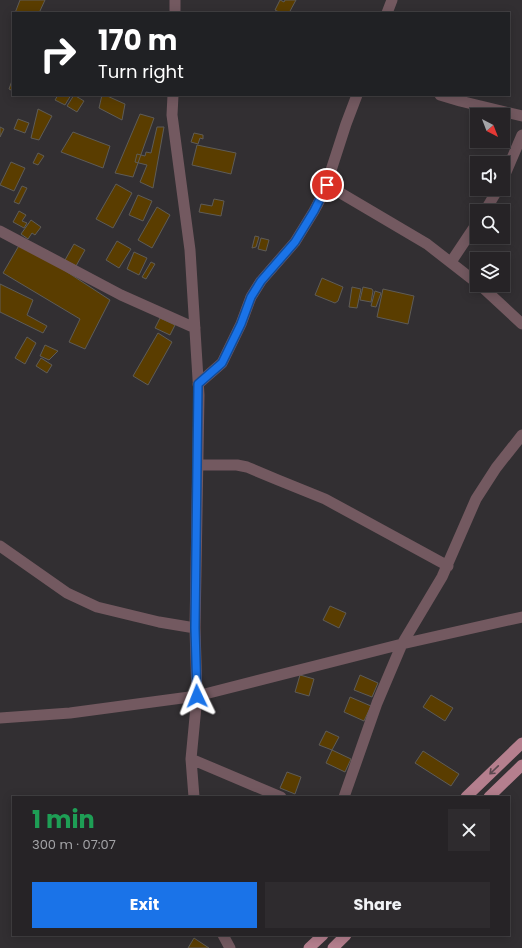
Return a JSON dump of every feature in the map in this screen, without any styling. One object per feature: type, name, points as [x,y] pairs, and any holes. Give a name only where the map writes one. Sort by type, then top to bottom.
[{"type":"main road","points":[[467,796],[522,743]]},
{"type":"main road","points":[[490,796],[522,765]]},
{"type":"main road","points":[[309,948],[322,936]]},
{"type":"main road","points":[[333,948],[345,936]]},
{"type":"street","points":[[175,0],[175,12]]},
{"type":"street","points":[[387,12],[392,0]]},
{"type":"street","points":[[173,96],[172,115],[190,250],[198,384],[195,628],[197,696],[192,759],[194,796]]},
{"type":"street","points":[[198,384],[222,363],[241,324],[251,297],[261,281],[295,242],[314,211],[327,185],[346,124],[357,96]]},
{"type":"street","points":[[443,96],[522,116]]},
{"type":"street","points":[[510,163],[522,135]]},
{"type":"street","points":[[327,185],[427,244],[470,276]]},
{"type":"street","points":[[0,231],[121,295],[195,328]]},
{"type":"street","points":[[452,262],[470,234]]},
{"type":"street","points":[[488,292],[522,324]]},
{"type":"street","points":[[344,796],[377,703],[402,644],[448,566],[476,499],[496,468],[522,435]]},
{"type":"street","points":[[198,465],[237,465],[247,467],[325,499],[448,566]]},
{"type":"street","points":[[0,546],[68,593],[97,607],[159,622],[195,628]]},
{"type":"street","points":[[0,718],[70,713],[197,696],[402,644],[522,617]]},
{"type":"street","points":[[192,759],[279,796]]},
{"type":"street","points":[[224,936],[230,948]]},
{"type":"building","points":[[20,0],[45,0],[39,12],[15,12]]},
{"type":"building","points":[[280,0],[284,2],[285,0],[296,0],[290,12],[279,12],[275,10]]},
{"type":"building","points":[[12,81],[12,90],[9,89]]},
{"type":"building","points":[[57,96],[70,96],[65,105],[55,100]]},
{"type":"building","points":[[73,96],[84,101],[77,112],[67,106]]},
{"type":"building","points":[[102,96],[107,96],[125,104],[122,120],[99,108]]},
{"type":"building","points":[[38,109],[52,116],[39,140],[31,138]]},
{"type":"building","points":[[140,114],[154,118],[133,177],[115,173]]},
{"type":"building","points":[[18,119],[29,123],[25,133],[14,129]]},
{"type":"building","points":[[0,127],[4,129],[0,137]]},
{"type":"building","points":[[157,127],[164,127],[153,188],[140,182],[147,165],[135,162],[137,154],[145,156],[146,152],[151,153]]},
{"type":"building","points":[[73,132],[110,146],[103,168],[61,152]]},
{"type":"building","points":[[194,133],[203,135],[203,139],[200,138],[198,144],[191,142]]},
{"type":"building","points":[[197,145],[236,153],[231,174],[192,165]]},
{"type":"building","points":[[38,153],[44,156],[38,165],[33,163]]},
{"type":"building","points":[[11,162],[25,168],[14,191],[0,185]]},
{"type":"building","points":[[116,184],[132,193],[113,228],[96,219]]},
{"type":"building","points":[[22,186],[27,188],[19,204],[14,202]]},
{"type":"building","points":[[138,195],[152,201],[143,221],[129,215]]},
{"type":"building","points":[[214,199],[224,201],[221,216],[199,212],[201,204],[212,206]]},
{"type":"building","points":[[157,207],[170,215],[152,248],[138,240]]},
{"type":"building","points":[[19,211],[26,215],[22,221],[27,223],[24,228],[13,222]]},
{"type":"building","points":[[31,220],[41,227],[35,235],[32,233],[28,239],[21,234]]},
{"type":"building","points":[[255,236],[259,237],[256,247],[252,248]]},
{"type":"building","points":[[261,238],[269,240],[266,251],[258,249]]},
{"type":"building","points":[[117,241],[131,249],[119,268],[106,260]]},
{"type":"building","points":[[21,242],[110,300],[85,349],[69,342],[80,319],[3,273]]},
{"type":"building","points":[[74,244],[85,250],[76,266],[65,260]]},
{"type":"building","points":[[134,252],[147,258],[139,275],[127,269]]},
{"type":"building","points":[[151,262],[155,264],[146,279],[142,277]]},
{"type":"building","points":[[322,278],[343,287],[338,301],[335,303],[315,295]]},
{"type":"building","points":[[0,284],[33,300],[27,315],[47,326],[43,333],[0,312]]},
{"type":"building","points":[[352,287],[361,289],[357,308],[349,307]]},
{"type":"building","points":[[363,287],[372,289],[371,302],[360,300]]},
{"type":"building","points":[[383,289],[414,296],[408,324],[377,317]]},
{"type":"building","points":[[375,291],[381,293],[376,307],[371,306]]},
{"type":"building","points":[[160,318],[175,325],[170,335],[155,328]]},
{"type":"building","points":[[158,333],[172,342],[148,385],[133,376]]},
{"type":"building","points":[[27,337],[36,343],[25,364],[15,358]]},
{"type":"building","points":[[45,345],[58,351],[49,360],[40,356]]},
{"type":"building","points":[[41,358],[52,365],[47,373],[36,366]]},
{"type":"building","points":[[330,606],[346,613],[339,628],[323,620]]},
{"type":"building","points":[[300,675],[314,679],[309,696],[295,692]]},
{"type":"building","points":[[360,675],[378,683],[372,697],[354,690]]},
{"type":"building","points":[[431,695],[453,708],[445,721],[423,707]]},
{"type":"building","points":[[350,697],[371,706],[364,721],[344,712]]},
{"type":"building","points":[[326,731],[339,737],[332,750],[319,745]]},
{"type":"building","points":[[332,750],[351,759],[345,772],[326,763]]},
{"type":"building","points":[[423,751],[459,774],[451,786],[415,763]]},
{"type":"building","points":[[287,772],[301,777],[295,794],[280,788]]},
{"type":"building","points":[[194,938],[209,948],[188,948]]},
{"type":"route","points":[[197,696],[195,628],[199,409],[198,384],[222,363],[241,324],[251,297],[261,281],[295,242],[314,211],[327,185]]}]
